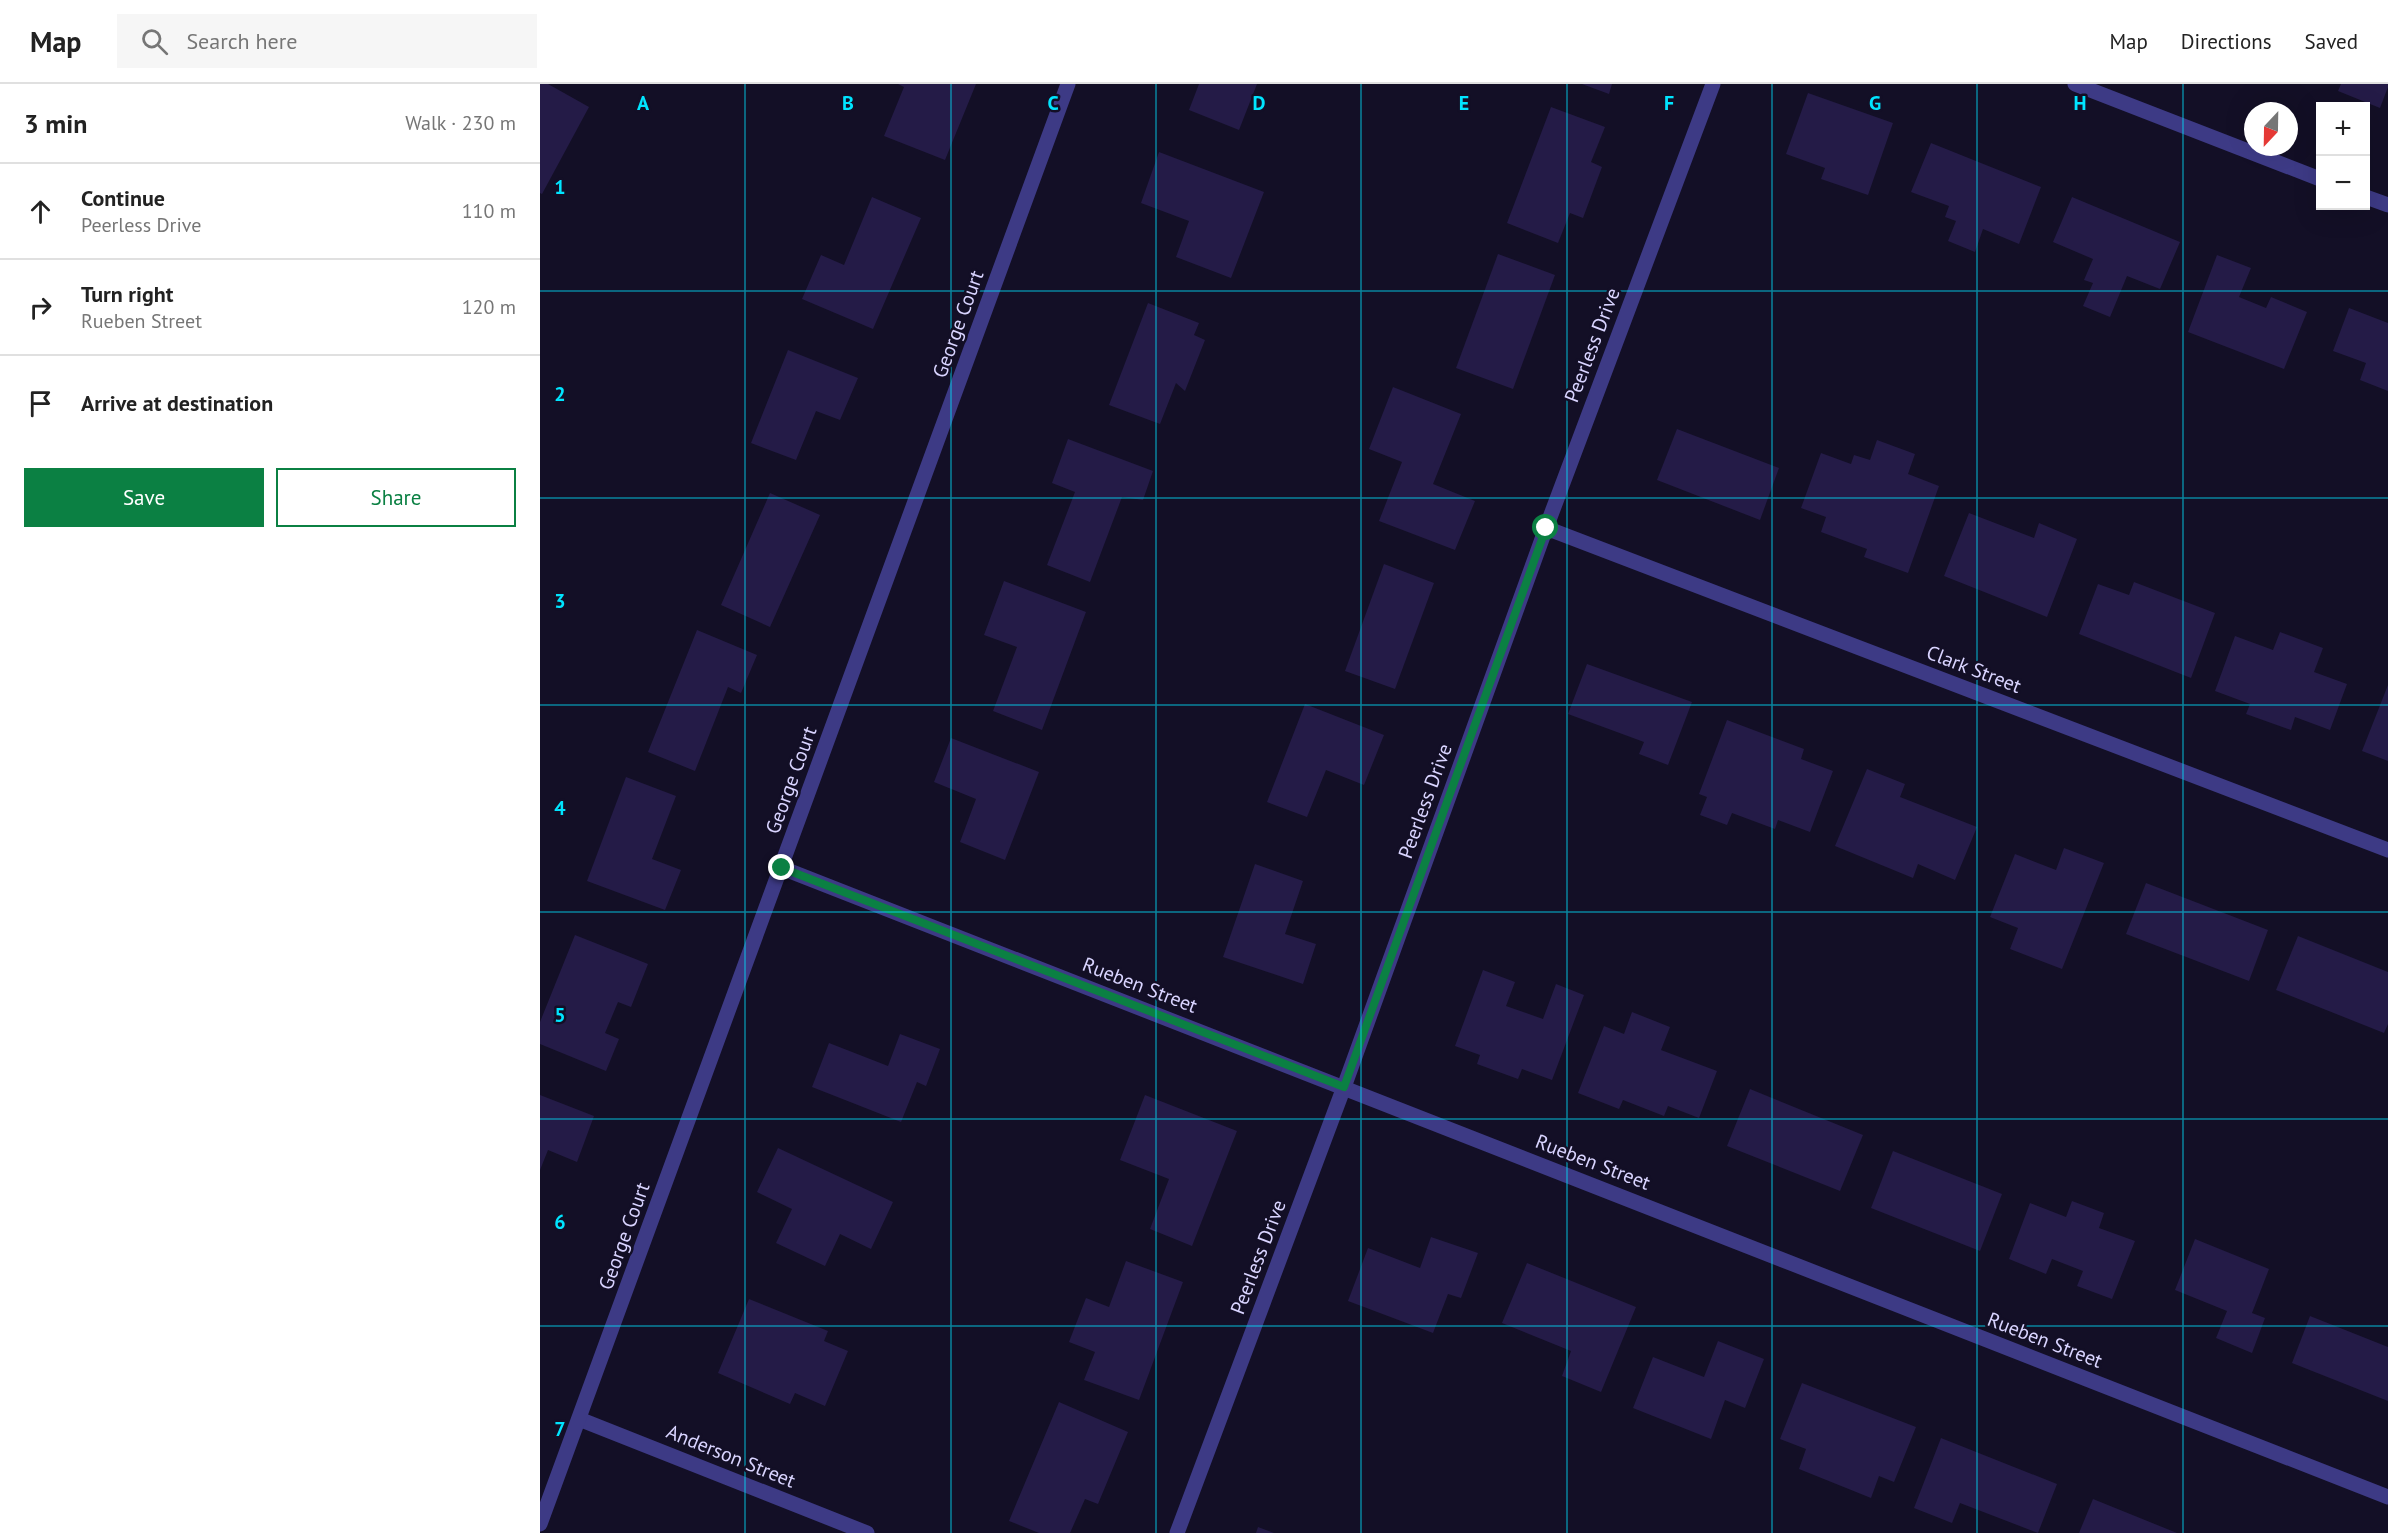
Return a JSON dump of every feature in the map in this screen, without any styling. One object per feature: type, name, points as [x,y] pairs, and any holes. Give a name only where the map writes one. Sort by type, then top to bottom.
[{"type":"street","name":"George Court","points":[[540,1524],[1068,84]]},
{"type":"street","name":"Peerless Drive","points":[[1177,1533],[1344,1087],[1546,528],[1713,84]]},
{"type":"street","points":[[2076,84],[2316,177]]},
{"type":"street","points":[[2370,199],[2388,206]]},
{"type":"street","name":"Clark Street","points":[[1546,528],[2388,850]]},
{"type":"street","name":"Rueben Street","points":[[782,868],[2388,1497]]},
{"type":"street","name":"Anderson Street","points":[[579,1419],[867,1533]]},
{"type":"building","points":[[540,84],[548,84],[589,107],[542,194],[540,193]]},
{"type":"building","points":[[898,84],[976,84],[945,160],[884,136],[904,87]]},
{"type":"building","points":[[1199,84],[1257,84],[1239,130],[1189,110]]},
{"type":"building","points":[[1582,84],[1612,84],[1609,94]]},
{"type":"building","points":[[2341,84],[2388,84],[2380,108],[2370,102],[2338,91]]},
{"type":"building","points":[[1808,93],[1893,123],[1868,195],[1821,179],[1825,168],[1786,154]]},
{"type":"building","points":[[1551,107],[1605,127],[1591,162],[1602,167],[1583,218],[1570,213],[1558,243],[1507,223]]},
{"type":"building","points":[[1931,143],[2041,187],[2019,244],[1983,229],[1975,252],[1948,241],[1956,221],[1945,217],[1949,206],[1911,192]]},
{"type":"building","points":[[1159,152],[1264,192],[1231,278],[1176,257],[1189,221],[1141,203]]},
{"type":"building","points":[[872,197],[921,218],[873,329],[802,299],[821,255],[844,265]]},
{"type":"building","points":[[2072,197],[2180,242],[2160,289],[2127,276],[2110,317],[2083,306],[2093,283],[2084,280],[2093,259],[2053,242]]},
{"type":"building","points":[[1498,254],[1555,275],[1513,389],[1456,368]]},
{"type":"building","points":[[2217,255],[2251,268],[2239,297],[2266,308],[2271,297],[2307,312],[2284,369],[2188,332]]},
{"type":"building","points":[[1148,303],[1199,323],[1194,335],[1205,340],[1185,391],[1176,383],[1160,424],[1109,405]]},
{"type":"building","points":[[2349,308],[2388,323],[2388,391],[2360,380],[2366,363],[2333,351]]},
{"type":"building","points":[[788,350],[858,378],[840,420],[816,411],[796,460],[751,443]]},
{"type":"building","points":[[1393,387],[1461,414],[1433,484],[1475,501],[1455,550],[1379,521],[1402,462],[1369,449]]},
{"type":"building","points":[[1677,429],[1779,468],[1760,520],[1657,480]]},
{"type":"building","points":[[1068,439],[1153,471],[1143,500],[1122,497],[1090,582],[1047,565],[1075,492],[1052,483]]},
{"type":"building","points":[[1877,440],[1915,454],[1908,474],[1939,486],[1908,573],[1864,557],[1867,549],[1821,532],[1826,517],[1801,508],[1821,453],[1851,464],[1854,455],[1870,460]]},
{"type":"building","points":[[770,493],[820,515],[770,627],[721,605]]},
{"type":"building","points":[[1969,513],[2034,538],[2039,523],[2077,539],[2047,617],[1944,576]]},
{"type":"building","points":[[1384,564],[1434,583],[1395,689],[1345,671]]},
{"type":"building","points":[[1004,581],[1086,612],[1042,730],[993,711],[1017,647],[984,635]]},
{"type":"building","points":[[2134,582],[2215,613],[2191,678],[2079,634],[2098,584],[2129,595]]},
{"type":"building","points":[[697,630],[757,655],[741,693],[728,687],[695,771],[648,752]]},
{"type":"building","points":[[2280,632],[2323,648],[2314,672],[2347,684],[2330,730],[2295,717],[2291,730],[2246,714],[2250,704],[2215,691],[2235,636],[2273,650]]},
{"type":"building","points":[[1587,664],[1692,702],[1668,765],[1639,754],[1644,742],[1568,714]]},
{"type":"building","points":[[2388,685],[2388,761],[2362,751]]},
{"type":"building","points":[[1305,704],[1384,735],[1364,785],[1326,770],[1307,817],[1267,802]]},
{"type":"building","points":[[1727,720],[1804,749],[1801,759],[1833,771],[1810,832],[1778,820],[1775,829],[1732,813],[1727,825],[1700,815],[1707,797],[1699,794]]},
{"type":"building","points":[[951,738],[1039,772],[1005,860],[960,842],[976,799],[934,782]]},
{"type":"building","points":[[1867,769],[1905,784],[1900,797],[1977,827],[1955,880],[1918,864],[1913,878],[1835,846]]},
{"type":"building","points":[[626,777],[676,796],[652,859],[681,870],[665,910],[587,881]]},
{"type":"building","points":[[2064,848],[2104,863],[2062,969],[2010,949],[2018,928],[1990,917],[2015,854],[2056,870]]},
{"type":"building","points":[[1255,864],[1303,881],[1285,934],[1316,944],[1303,984],[1223,957]]},
{"type":"building","points":[[2146,883],[2268,930],[2249,981],[2126,934]]},
{"type":"building","points":[[575,935],[648,964],[631,1007],[618,1002],[605,1033],[619,1039],[606,1071],[540,1044],[540,1022]]},
{"type":"building","points":[[2298,936],[2388,972],[2388,1024],[2384,1033],[2276,990]]},
{"type":"building","points":[[1483,970],[1515,982],[1506,1006],[1543,1019],[1556,984],[1584,995],[1552,1080],[1522,1069],[1518,1079],[1477,1064],[1480,1055],[1455,1046]]},
{"type":"building","points":[[1632,1012],[1670,1027],[1661,1050],[1717,1071],[1699,1118],[1668,1106],[1664,1116],[1623,1100],[1619,1109],[1578,1093],[1604,1026],[1624,1034]]},
{"type":"building","points":[[900,1034],[940,1049],[926,1086],[917,1082],[901,1122],[812,1087],[829,1043],[888,1066]]},
{"type":"building","points":[[1750,1089],[1863,1135],[1840,1191],[1727,1146]]},
{"type":"building","points":[[540,1095],[594,1116],[577,1162],[548,1150],[540,1170]]},
{"type":"building","points":[[1145,1095],[1237,1131],[1192,1246],[1150,1229],[1169,1179],[1120,1160]]},
{"type":"building","points":[[778,1148],[893,1202],[871,1249],[840,1234],[825,1266],[776,1243],[792,1209],[757,1192]]},
{"type":"building","points":[[1893,1151],[2002,1194],[1980,1251],[1871,1208]]},
{"type":"building","points":[[2072,1201],[2104,1213],[2099,1228],[2135,1241],[2112,1299],[2077,1286],[2083,1271],[2052,1259],[2046,1274],[2009,1259],[2030,1203],[2066,1217]]},
{"type":"building","points":[[1431,1237],[1478,1253],[1461,1298],[1448,1294],[1433,1333],[1348,1301],[1368,1248],[1420,1268]]},
{"type":"building","points":[[2195,1239],[2269,1269],[2252,1313],[2265,1318],[2252,1353],[2216,1338],[2227,1311],[2175,1290]]},
{"type":"building","points":[[1126,1261],[1183,1282],[1139,1400],[1084,1380],[1095,1352],[1069,1342],[1086,1298],[1109,1307]]},
{"type":"building","points":[[1527,1263],[1636,1307],[1601,1392],[1562,1376],[1571,1351],[1502,1323]]},
{"type":"building","points":[[749,1299],[828,1331],[824,1341],[848,1351],[825,1406],[795,1393],[790,1404],[718,1373]]},
{"type":"building","points":[[2310,1316],[2388,1347],[2388,1401],[2292,1363]]},
{"type":"building","points":[[1718,1341],[1764,1359],[1745,1408],[1725,1400],[1711,1439],[1633,1408],[1653,1357],[1704,1377]]},
{"type":"building","points":[[1802,1383],[1916,1427],[1894,1482],[1879,1476],[1871,1498],[1799,1469],[1806,1449],[1780,1439]]},
{"type":"building","points":[[1059,1402],[1128,1432],[1098,1504],[1085,1499],[1070,1533],[1039,1533],[1009,1521]]},
{"type":"building","points":[[1941,1438],[2057,1484],[2038,1533],[1960,1503],[1952,1523],[1914,1508]]},
{"type":"building","points":[[2093,1499],[2177,1533],[2079,1533]]},
{"type":"building","points":[[1258,1527],[1274,1533],[1256,1533]]},
{"type":"route","points":[[782,868],[1344,1087],[1546,528]]}]
